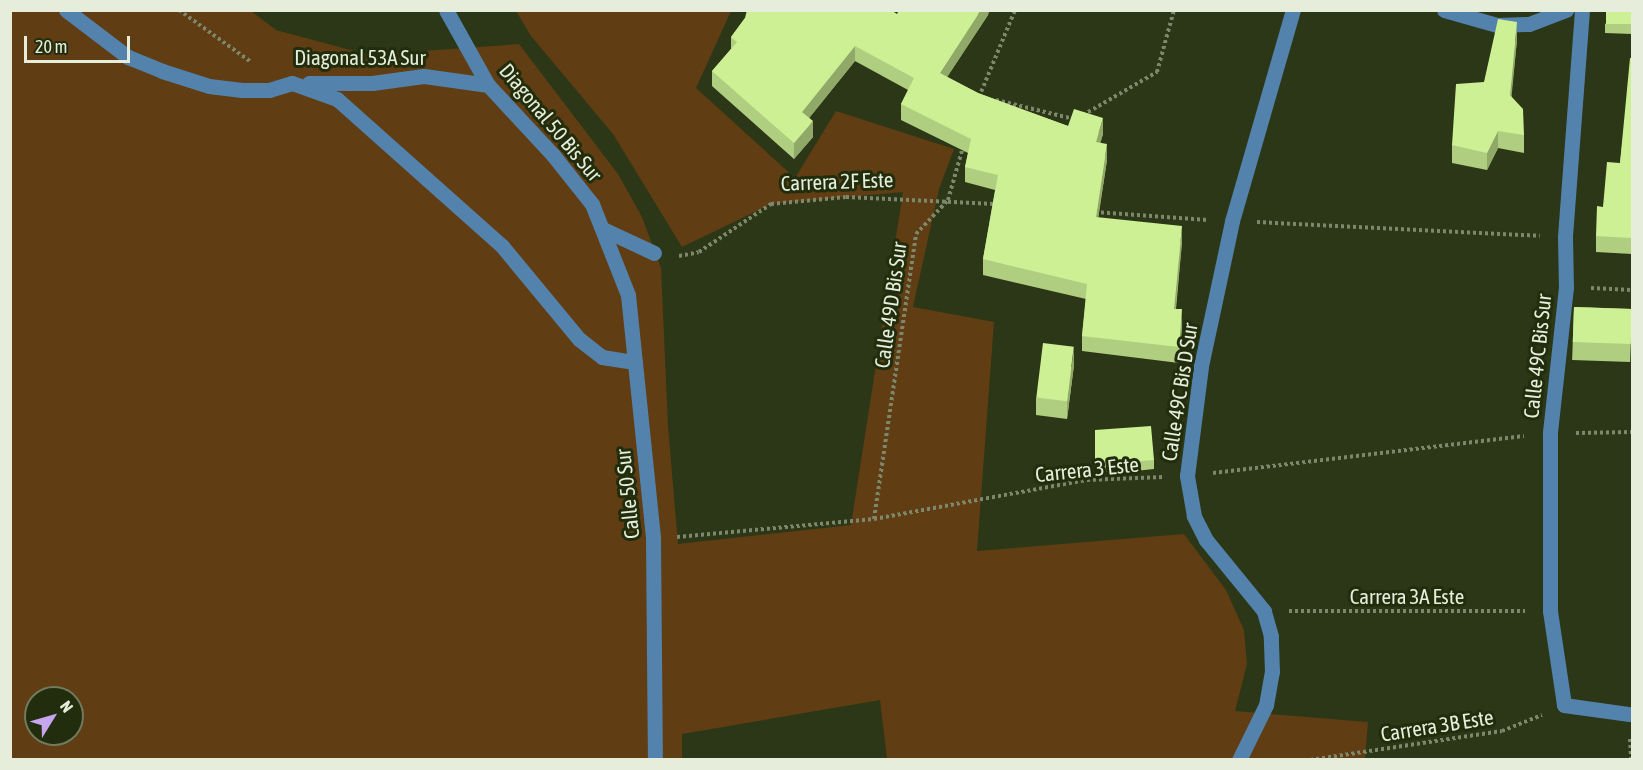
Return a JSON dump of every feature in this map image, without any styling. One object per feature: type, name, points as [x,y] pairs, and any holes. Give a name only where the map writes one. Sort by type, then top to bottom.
[{"type":"street","points":[[66,10],[128,57],[181,77],[242,90],[269,90],[292,83],[337,99],[502,246],[579,339],[602,357],[635,362]]},
{"type":"street","name":"Diagonal 50 Bis Sur","points":[[446,10],[488,85],[553,155],[591,204],[605,230]]},
{"type":"street","name":"Calle 49C Bis D Sur","points":[[1239,759],[1266,705],[1272,672],[1271,636],[1264,611],[1206,540],[1194,516],[1187,476],[1201,366],[1232,221],[1293,10]]},
{"type":"street","points":[[1444,10],[1497,25],[1529,24],[1566,10]]},
{"type":"street","name":"Calle 49C Bis Sur","points":[[1564,705],[1550,611],[1550,433],[1566,286],[1565,237],[1582,10]]},
{"type":"street","name":"Diagonal 53A Sur","points":[[292,83],[372,83],[424,76],[488,85]]},
{"type":"street","points":[[605,230],[654,253]]},
{"type":"street","name":"Calle 50 Sur","points":[[605,230],[628,295],[653,539],[655,759]]},
{"type":"street","points":[[1564,705],[1629,714]]},
{"type":"path","name":"Diagonal 53A Sur","points":[[179,10],[241,57],[292,83]]},
{"type":"path","points":[[976,106],[1015,10]]},
{"type":"path","points":[[980,96],[1075,119],[1157,72],[1174,10]]},
{"type":"path","name":"Calle 49D Bis Sur","points":[[874,519],[916,234],[948,200],[966,137]]},
{"type":"path","name":"Carrera 2F Este","points":[[654,253],[676,257],[699,252],[771,204],[846,197],[948,200]]},
{"type":"path","points":[[1566,286],[1632,290]]},
{"type":"path","name":"Carrera 3 Este","points":[[653,539],[874,519],[1086,480],[1187,476],[1550,433],[1632,432]]},
{"type":"path","name":"Carrera 3A Este","points":[[1264,611],[1550,611]]},
{"type":"path","name":"Carrera 3B Este","points":[[1310,759],[1502,731],[1564,705]]},
{"type":"shaded area","points":[[10,11],[251,11],[276,30],[369,55],[519,44],[618,174],[642,217],[661,268],[668,426],[678,544],[851,525],[903,192],[771,204],[682,247],[613,134],[531,36],[516,11],[731,11],[696,88],[795,178],[836,111],[954,149],[939,189],[913,307],[994,322],[977,551],[1184,534],[1226,590],[1244,630],[1247,664],[1235,711],[1368,722],[1365,759],[887,759],[880,700],[682,734],[682,759],[11,759]]},
{"type":"building","points":[[747,10],[891,10],[897,14],[899,10],[981,10],[940,73],[978,93],[1068,126],[1074,109],[1103,118],[1096,142],[1107,144],[1096,217],[1182,226],[1174,309],[1182,309],[1179,347],[1082,336],[1087,284],[983,259],[998,175],[965,167],[971,139],[901,104],[914,78],[855,46],[802,112],[813,121],[794,143],[712,71],[737,42],[731,37],[745,18]]},
{"type":"building","points":[[1606,10],[1632,10],[1632,24],[1606,24]]},
{"type":"building","points":[[1498,19],[1517,22],[1510,95],[1523,109],[1524,135],[1498,131],[1487,153],[1452,145],[1456,84],[1484,82]]},
{"type":"building","points":[[1630,58],[1632,58],[1632,238],[1596,236],[1597,206],[1603,207],[1607,162],[1620,163]]},
{"type":"building","points":[[1574,307],[1632,309],[1631,344],[1573,342]]},
{"type":"building","points":[[1043,343],[1074,347],[1067,401],[1036,398]]},
{"type":"building","points":[[1151,426],[1154,460],[1117,463],[1095,460],[1095,430]]}]
